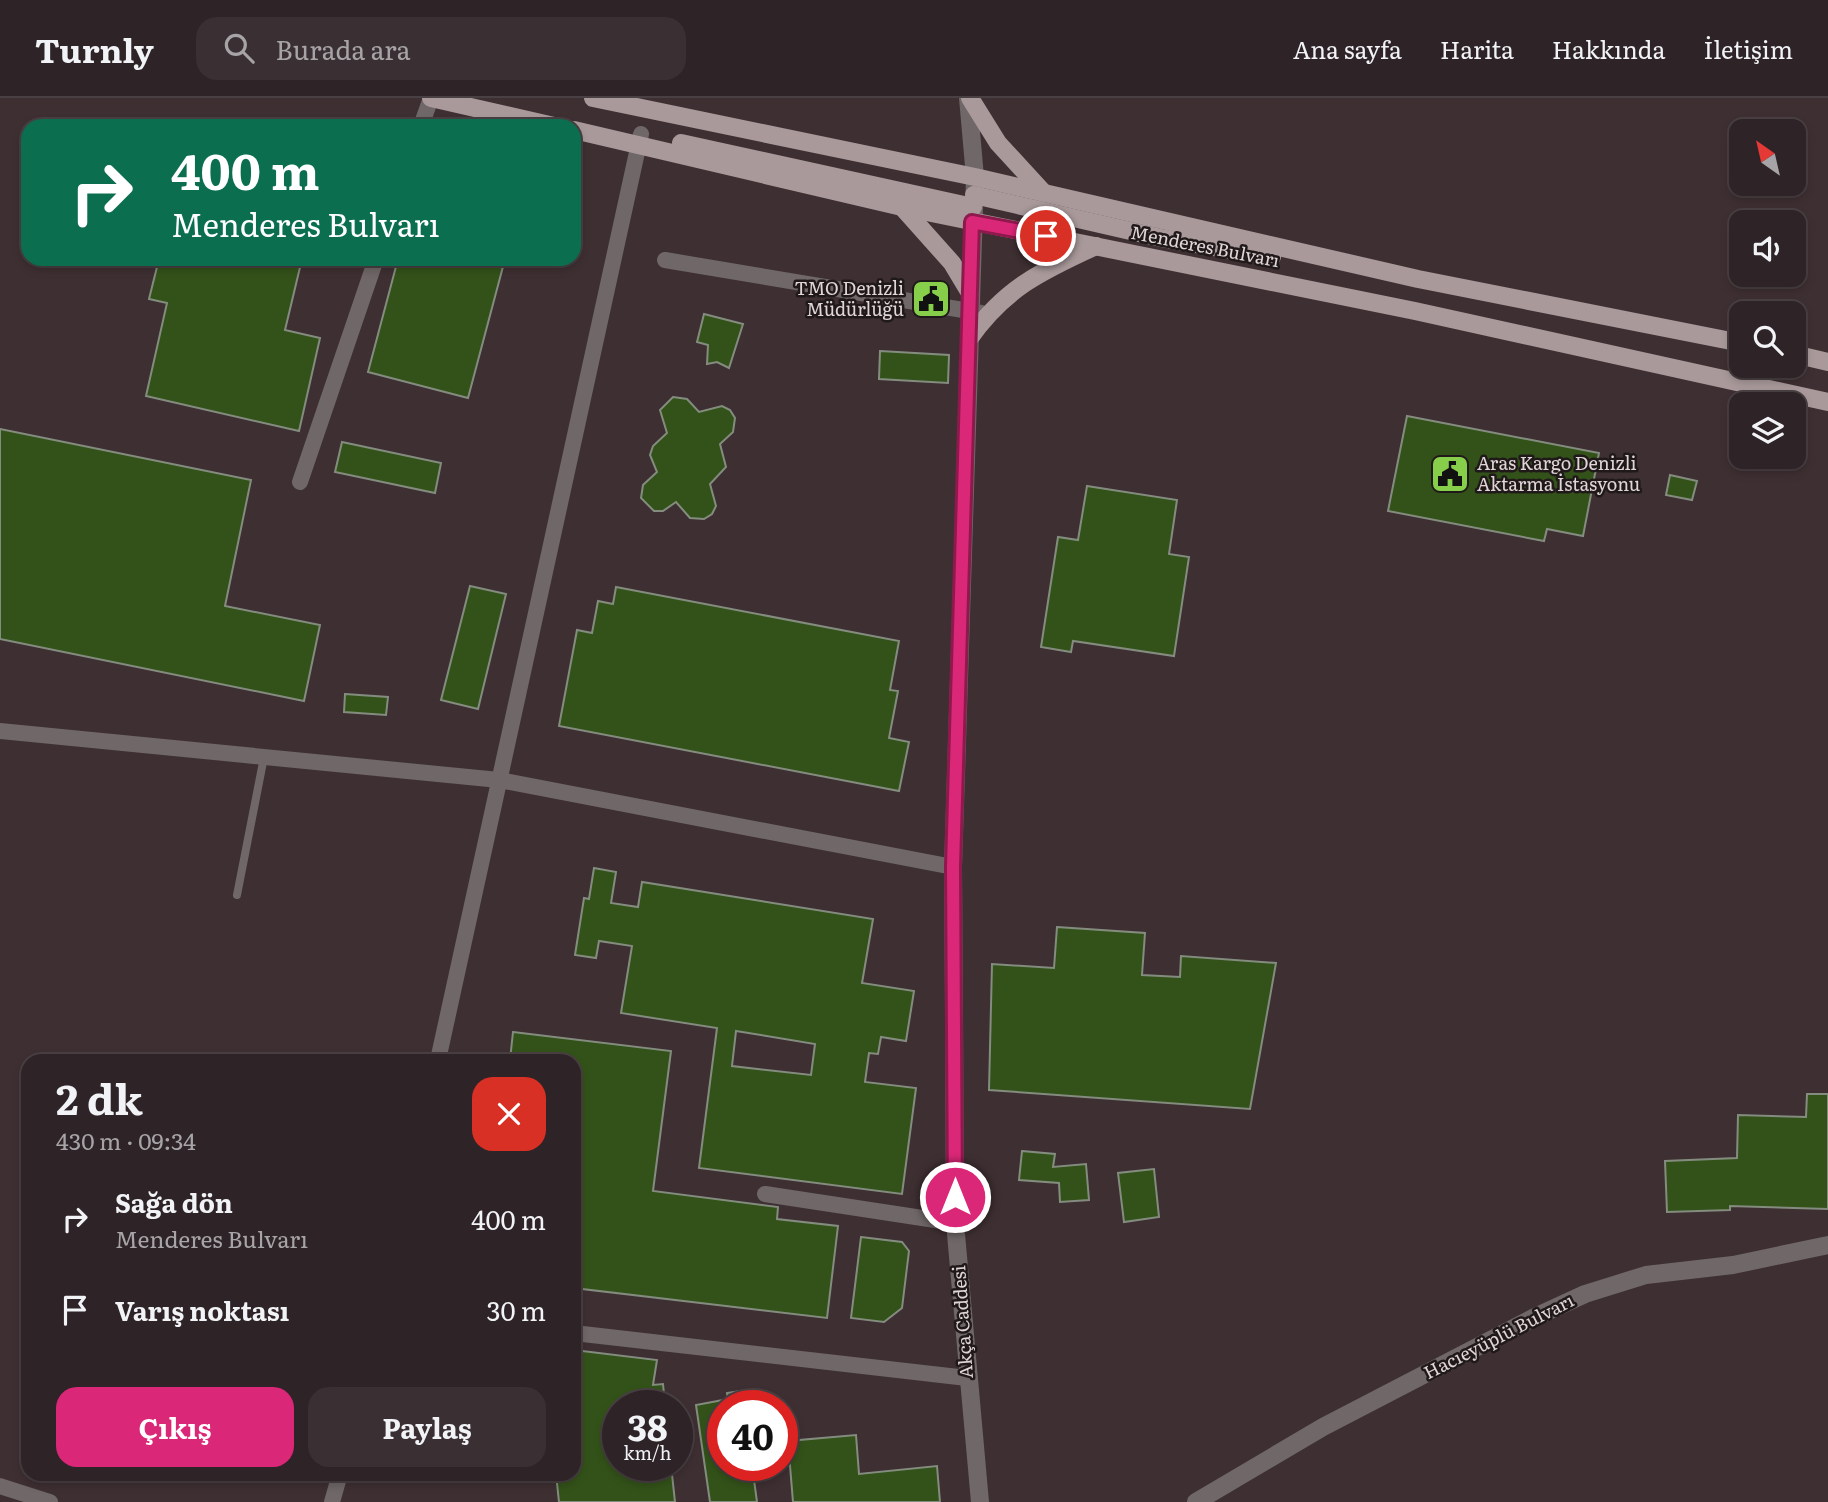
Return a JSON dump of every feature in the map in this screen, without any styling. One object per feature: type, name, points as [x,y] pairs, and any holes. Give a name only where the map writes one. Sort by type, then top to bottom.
[{"type":"main road","points":[[431,98],[526,119]]},
{"type":"main road","name":"Menderes Bulvarı","points":[[593,98],[974,200],[1096,246],[1429,313],[1828,402]]},
{"type":"main road","points":[[969,98],[998,143],[1044,193]]},
{"type":"main road","name":"Menderes Bulvarı","points":[[581,129],[640,140],[902,207],[1044,193],[1418,279],[1729,341]]},
{"type":"main road","points":[[640,140],[974,200],[1161,238],[1418,279]]},
{"type":"main road","points":[[902,207],[937,244],[976,306],[969,339]]},
{"type":"main road","points":[[976,306],[1096,246]]},
{"type":"main road","points":[[1806,357],[1828,362]]},
{"type":"street","points":[[424,119],[431,98]]},
{"type":"street","points":[[665,260],[976,306],[969,98]]},
{"type":"street","points":[[439,1054],[640,140]]},
{"type":"street","points":[[300,482],[374,266]]},
{"type":"street","name":"Akça Caddesi","points":[[969,339],[953,867],[955,1223],[980,1502]]},
{"type":"street","points":[[0,731],[499,780],[953,867]]},
{"type":"street","points":[[765,1194],[955,1223]]},
{"type":"street","name":"Hacıeyüplü Bulvarı","points":[[1196,1502],[1323,1427],[1533,1318],[1586,1294],[1646,1275],[1733,1265],[1828,1245]]},
{"type":"street","points":[[581,1334],[967,1378]]},
{"type":"street","points":[[332,1502],[338,1481]]},
{"type":"street","points":[[0,1486],[50,1502]]},
{"type":"lane","points":[[237,895],[264,757]]},
{"type":"building","points":[[157,266],[300,266],[285,330],[320,338],[299,431],[146,396],[167,303],[149,299]]},
{"type":"building","points":[[396,266],[503,266],[468,398],[368,372]]},
{"type":"building","points":[[704,314],[743,324],[729,368],[717,362],[707,364],[708,345],[697,342]]},
{"type":"building","points":[[880,351],[949,355],[948,383],[879,379]]},
{"type":"building","points":[[673,397],[687,399],[699,412],[722,406],[730,410],[735,418],[733,432],[720,444],[726,467],[710,484],[716,506],[712,514],[704,519],[690,518],[676,502],[663,511],[654,511],[641,498],[643,485],[657,472],[650,455],[653,446],[667,433],[660,410]]},
{"type":"building","points":[[1407,416],[1599,453],[1583,536],[1547,529],[1544,541],[1388,511]]},
{"type":"building","points":[[0,429],[251,480],[225,606],[320,625],[304,701],[0,639]]},
{"type":"building","points":[[342,442],[441,463],[435,493],[335,472]]},
{"type":"building","points":[[1670,475],[1697,481],[1692,500],[1666,495]]},
{"type":"building","points":[[1087,486],[1177,500],[1169,554],[1189,557],[1174,656],[1073,641],[1071,652],[1041,647],[1058,537],[1078,540]]},
{"type":"building","points":[[470,586],[506,594],[478,709],[441,700]]},
{"type":"building","points":[[616,587],[899,641],[890,690],[898,691],[889,738],[909,742],[899,791],[559,726],[577,630],[592,633],[598,601],[613,604]]},
{"type":"building","points":[[345,694],[388,697],[386,715],[344,712]]},
{"type":"building","points":[[594,868],[616,872],[611,903],[638,907],[642,882],[873,919],[862,983],[914,991],[906,1041],[881,1037],[878,1054],[869,1053],[865,1082],[916,1088],[902,1194],[699,1168],[717,1028],[621,1013],[632,946],[599,941],[596,958],[575,955],[584,898],[589,899]],"holes":[[[736,1031],[815,1044],[811,1075],[732,1066]]]},
{"type":"building","points":[[1057,927],[1145,933],[1142,975],[1180,977],[1181,956],[1276,963],[1250,1109],[989,1090],[992,964],[1054,968]]},
{"type":"building","points":[[513,1032],[671,1051],[653,1191],[778,1207],[777,1219],[838,1226],[827,1318],[581,1289],[581,1054],[511,1054]]},
{"type":"building","points":[[1807,1094],[1828,1094],[1828,1209],[1730,1206],[1730,1210],[1667,1212],[1665,1161],[1737,1158],[1738,1115],[1806,1117]]},
{"type":"building","points":[[1022,1151],[1055,1154],[1053,1167],[1086,1164],[1089,1200],[1060,1202],[1059,1183],[1019,1180]]},
{"type":"building","points":[[1154,1169],[1159,1217],[1124,1222],[1118,1173]]},
{"type":"building","points":[[861,1237],[902,1242],[909,1251],[902,1308],[884,1322],[851,1318]]},
{"type":"building","points":[[581,1351],[657,1360],[653,1385],[663,1384],[664,1390],[602,1390],[602,1481],[673,1481],[675,1502],[559,1502],[557,1481],[581,1481]]},
{"type":"building","points":[[707,1403],[707,1481],[754,1481],[757,1502],[710,1502],[696,1405]]},
{"type":"building","points":[[856,1435],[859,1474],[937,1466],[940,1502],[793,1502],[791,1481],[798,1481],[798,1440]]},
{"type":"place","name":"TMO Denizli Müdürlüğü","points":[[931,299]]},
{"type":"place","name":"Aras Kargo Denizli Aktarma İstasyonu","points":[[1450,474]]},
{"type":"route","points":[[955,1197],[953,867],[972,222],[1046,236]]}]
